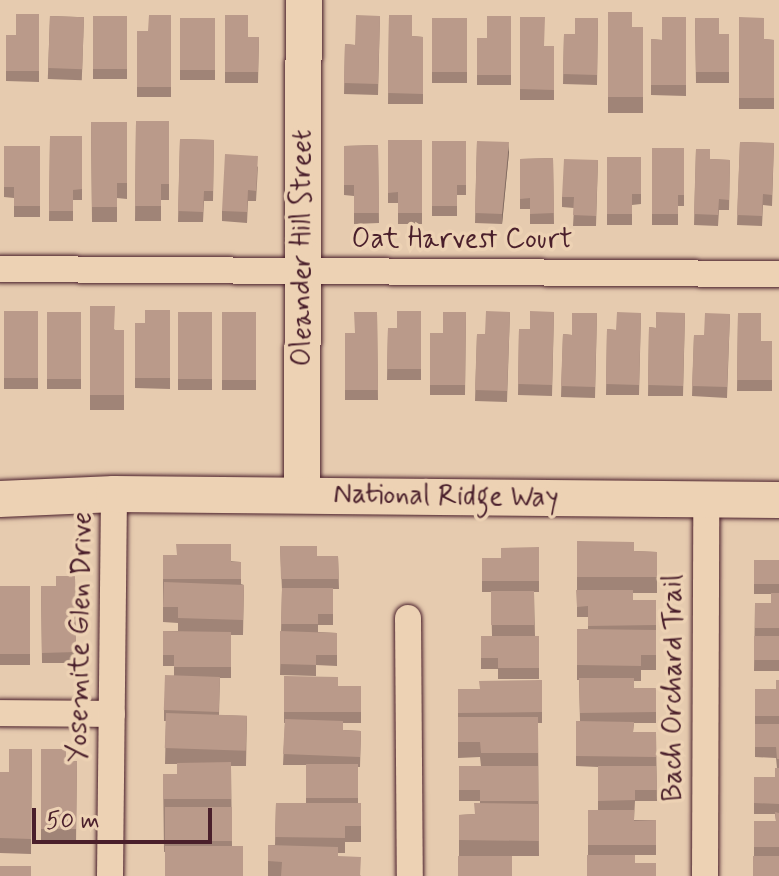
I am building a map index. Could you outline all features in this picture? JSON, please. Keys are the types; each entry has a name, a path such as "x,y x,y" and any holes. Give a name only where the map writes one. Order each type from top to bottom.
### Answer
{"street":[{"name":"Oleander Hill Street","path":"302,495 304,0"},
{"name":"Oat Harvest Court","path":"0,269 779,274"},
{"name":"National Ridge Way","path":"0,486 114,494"},
{"name":"National Ridge Way","path":"0,499 114,494 779,500"},
{"name":"Yosemite Glen Drive","path":"110,876 114,494"},
{"name":"Bach Orchard Trail","path":"705,876 706,500"},
{"path":"408,618 410,876"},
{"path":"0,713 112,714"}],"building":[{"path":"608,12 632,12 632,27 643,27 643,97 608,97"},
{"path":"16,14 39,14 39,71 6,71 6,35 16,35"},
{"path":"149,15 171,15 171,87 137,87 137,31 148,31"},
{"path":"225,15 248,15 248,37 259,37 258,72 225,72"},
{"path":"356,15 380,16 378,84 344,83 345,44 355,45"},
{"path":"389,15 412,15 412,36 423,37 423,94 388,93"},
{"path":"50,16 84,17 82,69 48,68"},
{"path":"93,16 127,16 127,69 93,69"},
{"path":"487,16 511,16 511,75 477,75 477,38 487,38"},
{"path":"520,17 545,17 544,46 554,46 554,90 520,89"},
{"path":"662,17 686,17 686,85 651,85 651,39 662,40"},
{"path":"739,17 764,18 764,39 774,40 774,98 739,98"},
{"path":"180,18 215,18 215,70 180,70"},
{"path":"432,18 467,18 467,72 432,72"},
{"path":"575,18 598,18 597,75 563,74 564,34 575,34"},
{"path":"695,18 719,18 719,34 729,34 729,72 696,72"},
{"path":"136,121 169,121 169,184 161,184 161,206 135,206"},
{"path":"91,122 127,122 127,183 117,183 117,207 92,207"},
{"path":"50,136 82,136 82,189 73,190 73,211 49,211"},
{"path":"180,139 214,140 213,191 204,191 203,212 178,211"},
{"path":"388,140 422,140 422,213 398,213 398,192 388,193"},
{"path":"432,141 466,141 466,185 457,185 457,206 432,206"},
{"path":"477,141 509,142 502,214 475,213"},
{"path":"740,142 774,143 772,195 763,194 762,216 737,215"},
{"path":"378,145 379,213 354,213 354,185 344,185 344,146"},
{"path":"4,146 40,146 40,206 14,206 14,187 4,187"},
{"path":"652,148 684,148 684,195 678,195 678,214 652,214"},
{"path":"696,149 710,149 710,159 730,160 729,200 719,199 718,215 694,214"},
{"path":"225,154 258,156 256,191 248,190 247,212 222,211"},
{"path":"607,157 641,157 641,194 632,194 632,214 607,214"},
{"path":"553,158 554,213 530,214 530,198 520,199 520,159"},
{"path":"564,159 598,160 596,216 573,215 574,197 562,197"},
{"path":"90,306 115,306 114,330 124,330 124,395 90,395"},
{"path":"145,310 170,310 170,378 135,378 135,323 145,323"},
{"path":"4,311 38,311 38,378 4,378"},
{"path":"397,311 421,311 421,369 387,369 388,328 397,328"},
{"path":"486,311 510,312 507,391 475,390 477,334 485,334"},
{"path":"530,311 554,312 552,385 518,384 519,329 530,329"},
{"path":"47,312 81,312 81,379 47,379"},
{"path":"178,312 212,312 212,379 178,379"},
{"path":"222,312 256,312 256,380 222,380"},
{"path":"354,312 377,312 378,390 345,390 345,333 355,333"},
{"path":"443,312 466,312 465,385 430,385 430,333 443,333"},
{"path":"617,312 641,313 639,385 606,384 607,329 616,330"},
{"path":"656,312 685,313 683,386 648,385 649,327 656,328"},
{"path":"572,313 597,313 595,387 561,386 563,334 572,335"},
{"path":"705,313 730,314 727,387 692,386 694,335 704,335"},
{"path":"738,313 761,313 761,341 772,341 772,380 737,380"},
{"path":"577,541 634,542 634,551 657,552 657,577 577,577"},
{"path":"176,544 231,544 231,562 241,562 241,579 163,579 163,555 177,555"},
{"path":"280,546 317,546 317,556 338,556 339,579 281,579"},
{"path":"539,547 539,581 482,581 482,558 501,558 501,548"},
{"path":"754,560 779,560 779,584 754,584"},
{"path":"56,576 75,576 76,652 42,653 41,586 56,586"},
{"path":"164,582 244,585 243,620 178,618 178,607 163,607"},
{"path":"0,586 30,586 30,654 0,654"},
{"path":"282,588 333,588 333,614 318,614 318,624 281,624"},
{"path":"576,590 633,590 633,600 656,600 656,625 588,626 588,606 577,607"},
{"path":"491,591 534,591 534,625 491,625"},
{"path":"771,593 779,593 779,628 755,628 755,603 771,603"},
{"path":"577,629 656,630 656,655 641,655 641,666 577,665"},
{"path":"163,631 231,632 231,667 174,667 174,655 163,655"},
{"path":"280,631 337,633 337,655 316,655 316,665 280,664"},
{"path":"481,636 539,636 539,668 498,668 498,658 481,658"},
{"path":"754,636 779,636 779,660 754,660"},
{"path":"165,675 220,677 219,712 164,710"},
{"path":"284,676 338,677 338,686 361,686 361,712 284,712"},
{"path":"579,678 634,678 634,688 656,688 656,712 580,713"},
{"path":"542,680 542,712 458,713 458,689 480,689 479,681"},
{"path":"776,680 779,680 779,716 755,716 755,689 776,689"},
{"path":"166,713 247,716 246,751 165,748"},
{"path":"458,717 538,717 538,753 481,753 480,742 458,742"},
{"path":"285,719 343,721 343,730 361,731 360,757 283,754"},
{"path":"576,721 634,722 633,732 656,732 656,757 576,756"},
{"path":"755,724 779,724 779,759 776,747 755,747"},
{"path":"9,749 32,749 31,839 0,838 0,772 9,772"},
{"path":"41,749 66,749 66,762 77,761 76,829 41,829"},
{"path":"231,762 231,799 163,799 163,774 177,774 177,763"},
{"path":"306,764 358,764 358,798 306,798"},
{"path":"459,766 538,766 538,801 480,801 480,790 459,790"},
{"path":"598,766 656,766 657,790 635,790 635,800 598,801"},
{"path":"775,768 779,768 779,804 754,803 754,777 775,777"},
{"path":"276,803 361,803 361,826 345,826 345,838 275,837"},
{"path":"474,803 539,804 539,841 459,840 459,815 475,814"},
{"path":"165,807 232,807 232,841 165,841"},
{"path":"588,810 634,810 634,821 656,820 656,845 588,845"},
{"path":"775,812 779,813 779,847 754,847 754,821 776,821"},
{"path":"268,845 338,847 338,856 361,857 360,876 281,876 282,862 268,861"},
{"path":"165,846 243,846 243,876 165,876"},
{"path":"587,855 635,855 635,863 656,863 656,876 587,876"},
{"path":"458,856 512,856 512,876 458,876"},
{"path":"753,856 779,856 779,876 753,876"},
{"path":"0,866 31,866 31,876 0,876"}]}
